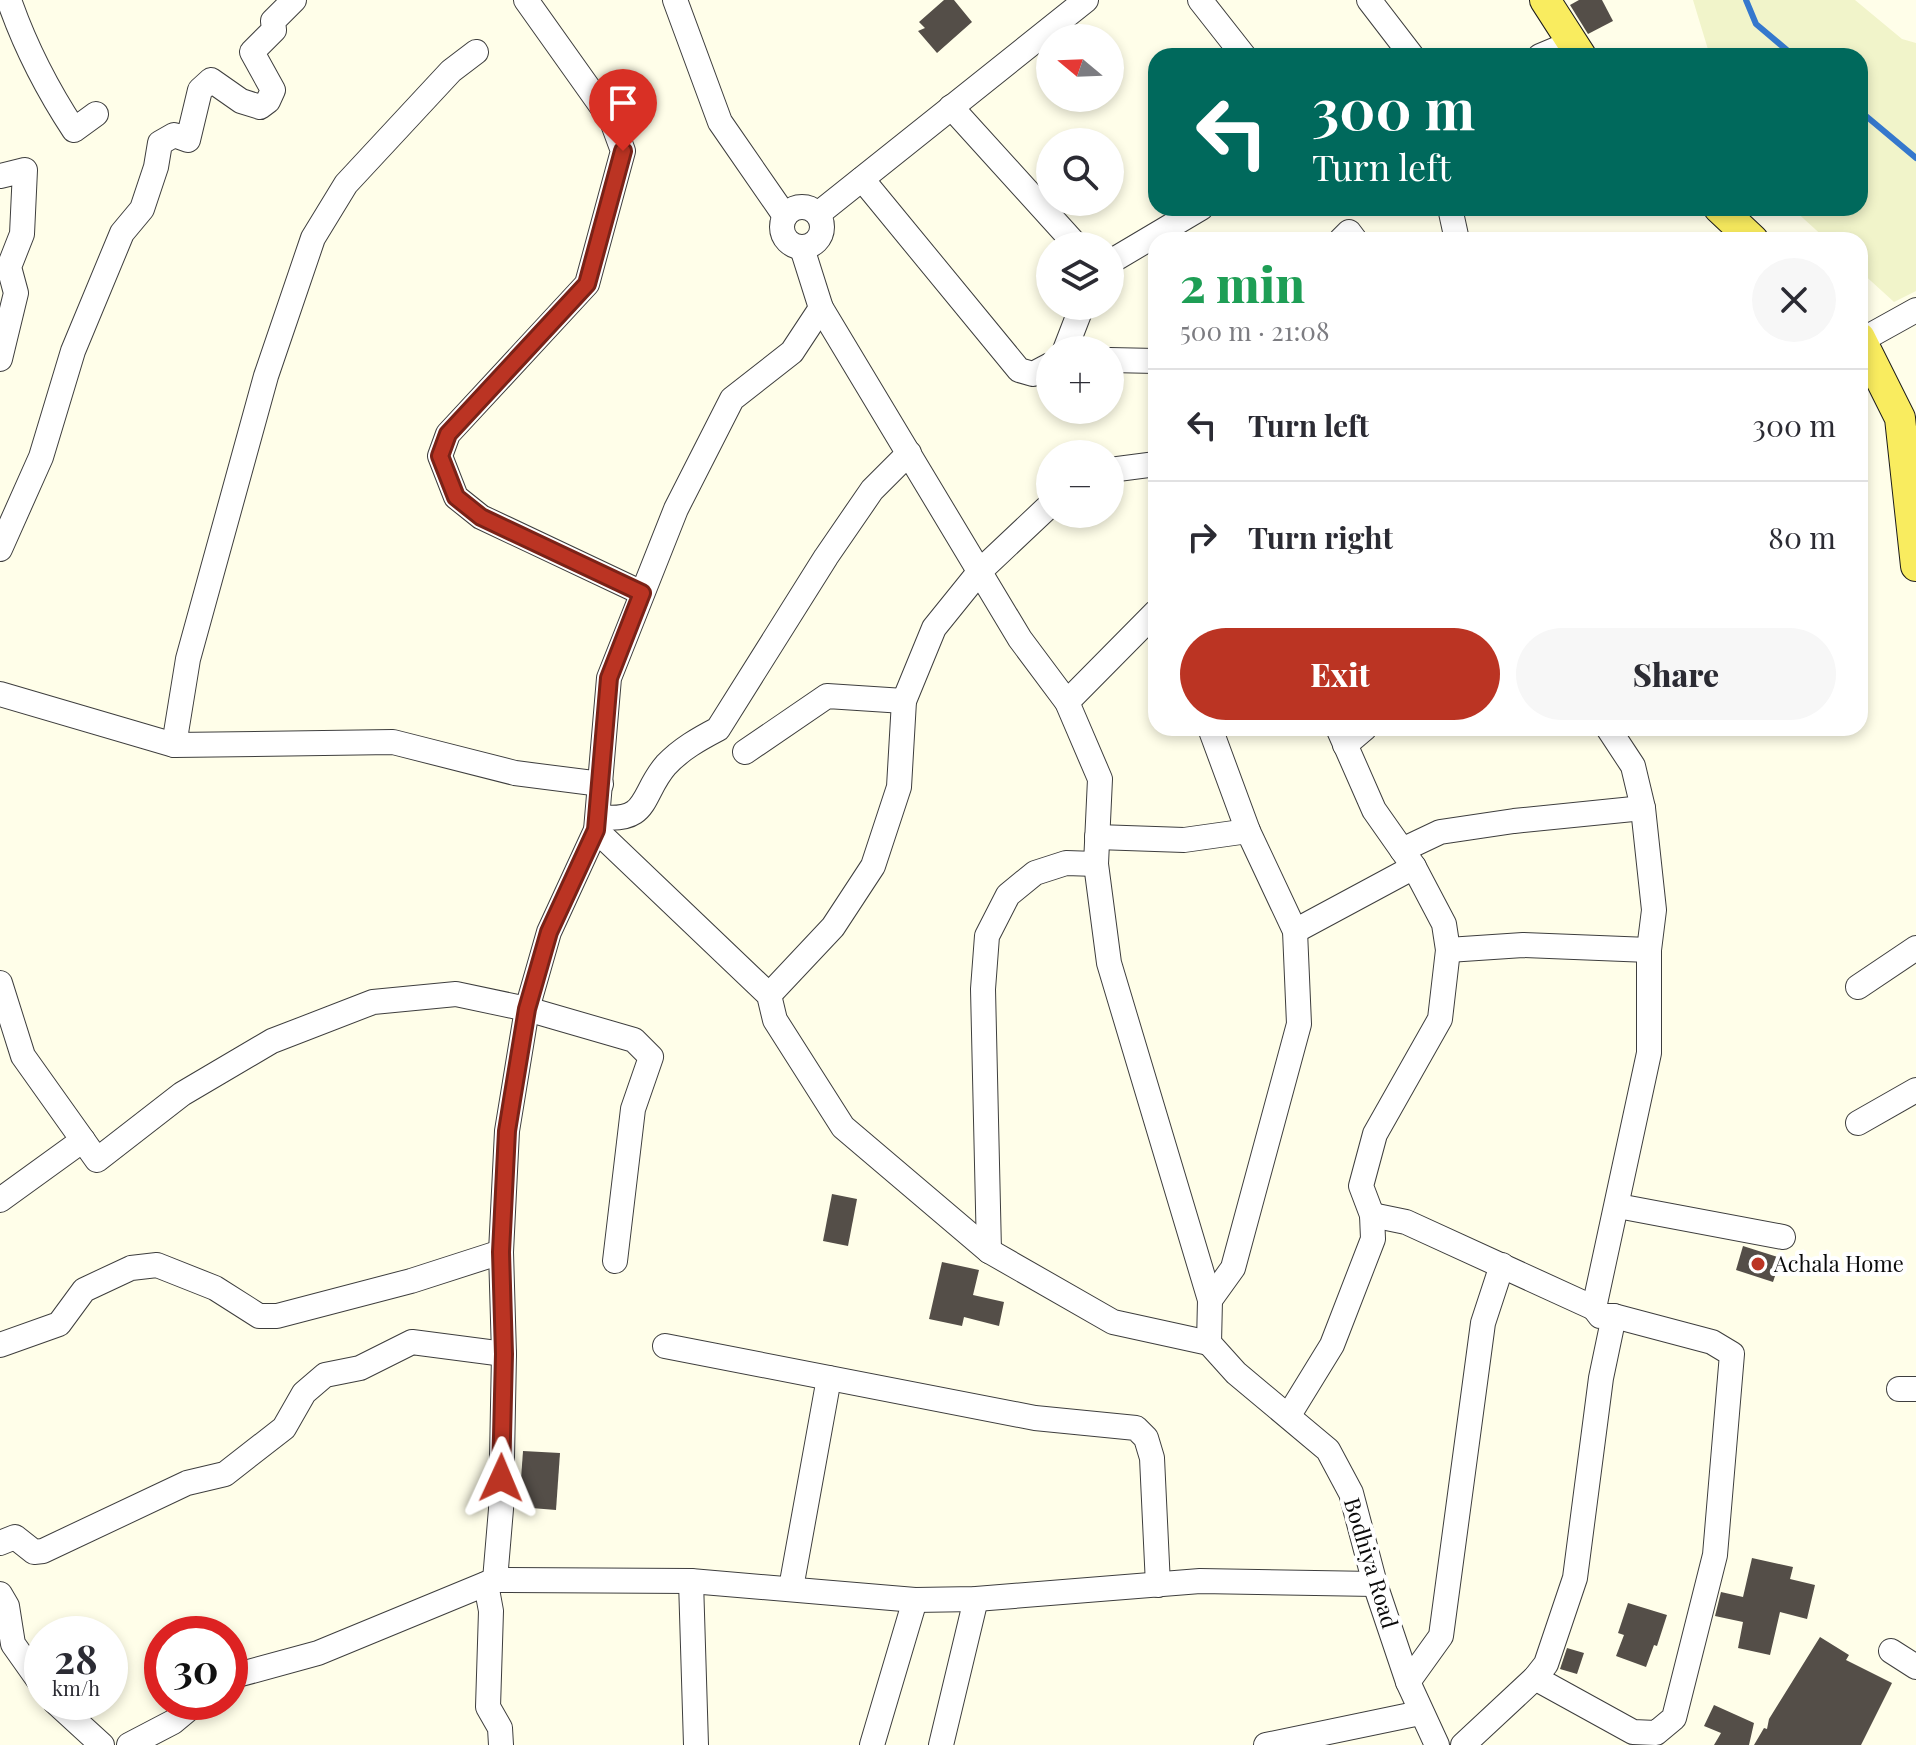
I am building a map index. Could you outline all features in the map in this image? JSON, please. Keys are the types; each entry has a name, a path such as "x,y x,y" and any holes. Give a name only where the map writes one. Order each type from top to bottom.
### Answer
{"main road":[{"path":"1545,0 1575,48"},
{"path":"1728,216 1744,232"},
{"path":"1868,353 1900,418 1916,566"}],"street":[{"path":"0,549 41,457 73,351 116,247 122,233 142,209 156,167 160,143 174,135 188,140 200,90 211,80 241,101 260,107 268,101 273,90 252,52 274,30 273,21 294,0"},
{"path":"526,0 612,121 623,151 587,284 448,434 440,456 456,497 481,517 642,593"},
{"path":"675,0 720,122 785,216 783,233 787,241 802,248 810,246 821,235 823,228 818,214 805,207 797,207 785,216"},
{"path":"818,214 1086,0"},
{"path":"1200,0 1238,48"},
{"path":"1369,0 1406,48"},
{"path":"11,6 55,101 74,130 96,114"},
{"path":"174,745 192,644 266,376 313,238 346,184 451,71 476,52"},
{"path":"951,107 1064,232"},
{"path":"0,176 25,170 22,234 9,267 16,293 0,359"},
{"path":"862,179 1019,370 1036,372"},
{"path":"1161,232 1188,216"},
{"path":"1124,254 1148,239"},
{"path":"597,824 769,995 775,1020 843,1127 989,1251 1113,1322 1209,1343 1210,1300 1109,963 1096,864 1100,779 1067,702 1020,639 821,308 802,248"},
{"path":"501,1745 500,1728 488,1707 491,1582 501,1509 504,1354 501,1252 507,1131 527,1009 549,932 597,824 609,678 676,509 732,399 792,352 821,308"},
{"path":"1868,335 1916,310"},
{"path":"1124,360 1148,361"},
{"path":"597,824 621,820 639,810 665,766 689,744 718,729 872,490 909,453"},
{"path":"1124,468 1148,465"},
{"path":"769,995 833,927 873,866 899,787 904,701 934,628 980,571 1036,518"},
{"path":"1067,702 1148,620"},
{"path":"0,694 174,745 393,742 515,773 601,784"},
{"path":"745,752 827,696 904,701"},
{"path":"1210,1300 1233,1268 1299,1024 1295,931 1248,831 1213,736"},
{"path":"1289,1415 1332,1345 1373,1239 1372,1215 1361,1186 1375,1134 1440,1019 1448,950 1444,924 1408,858 1374,810 1341,736"},
{"path":"1463,1745 1546,1664 1575,1578 1601,1378 1604,1312 1618,1206 1649,1053 1649,950 1654,910 1643,808 1633,766 1613,736"},
{"path":"1295,931 1408,858 1440,832 1643,808"},
{"path":"1097,837 1184,840 1248,831"},
{"path":"989,1251 983,989 987,936 1008,895 1035,873 1066,863 1096,864"},
{"path":"1448,950 1523,945 1649,950"},
{"path":"1858,987 1916,948"},
{"path":"0,983 23,1056"},
{"path":"0,1036 23,1056 97,1160 182,1094 272,1041 373,1002 456,994 527,1009 634,1040 651,1057 633,1109 615,1261"},
{"path":"1858,1123 1916,1090"},
{"path":"0,1200 83,1140"},
{"path":"1618,1206 1783,1237"},
{"path":"1372,1215 1406,1222 1604,1312 1712,1342 1732,1354 1715,1555 1674,1718 1656,1733 1633,1732 1535,1678"},
{"path":"0,1345 59,1324 84,1290 131,1268 157,1265 215,1288 259,1316 277,1316 411,1281 501,1252"},
{"path":"1408,1682 1441,1636 1483,1323 1502,1265"},
{"path":"0,1543 15,1537 34,1552 43,1551 187,1483 225,1474 284,1428 304,1393 325,1375 360,1368 412,1342 504,1354"},
{"name":"Bodhiya Road","path":"1209,1343 1262,1397 1289,1415 1328,1450 1351,1493 1375,1584 1408,1682 1437,1745"},
{"path":"665,1346 1035,1418 1136,1428 1146,1438 1152,1458 1158,1585"},
{"path":"791,1588 829,1378"},
{"path":"691,1581 696,1745"},
{"path":"248,1672 318,1653 491,1582 691,1581 915,1600 976,1599 1200,1581 1375,1584"},
{"path":"0,1594 7,1606 13,1644 24,1660"},
{"path":"941,1745 976,1599"},
{"path":"872,1745 915,1600"},
{"path":"1891,1651 1916,1667"},
{"path":"1266,1745 1420,1713"},
{"path":"75,1720 102,1745"},
{"path":"129,1745 175,1720"}],"green space":[{"path":"1693,0 1855,0 1902,39 1916,43 1916,291 1894,302 1868,278 1868,232 1818,232 1801,216 1868,216 1868,48 1708,48"}],"building":[{"path":"944,0 954,0 972,22 937,53 918,31 925,28 919,22"},
{"path":"1579,0 1602,0 1613,21 1588,34 1570,5"},
{"path":"832,1194 857,1199 848,1246 823,1241"},
{"name":"Achala Home","path":"1743,1246 1781,1258 1773,1282 1736,1270"},
{"path":"942,1262 979,1270 973,1295 1004,1302 999,1326 964,1317 962,1326 929,1319"},
{"path":"523,1451 560,1453 556,1510 519,1507"},
{"path":"1752,1558 1793,1567 1790,1579 1815,1585 1807,1619 1780,1612 1770,1655 1738,1648 1743,1622 1715,1616 1721,1592 1743,1597"},
{"path":"1628,1603 1667,1615 1646,1667 1616,1656 1624,1635 1618,1633"},
{"path":"1820,1637 1849,1655 1846,1660 1892,1683 1861,1745 1754,1745 1764,1728 1767,1729 1769,1719"},
{"path":"1567,1648 1584,1653 1577,1674 1560,1669"},
{"path":"1714,1705 1754,1723 1749,1745 1714,1745 1721,1733 1704,1726"}],"waterway":[{"path":"1746,0 1756,24 1784,48"},
{"path":"1868,118 1916,158"}],"place":[{"name":"Achala Home","path":"1758,1264"}],"route":[{"path":"501,1478 504,1354 501,1252 507,1131 527,1009 549,932 596,830 609,678 642,593 481,517 456,497 440,456 448,434 587,284 623,151"}]}
